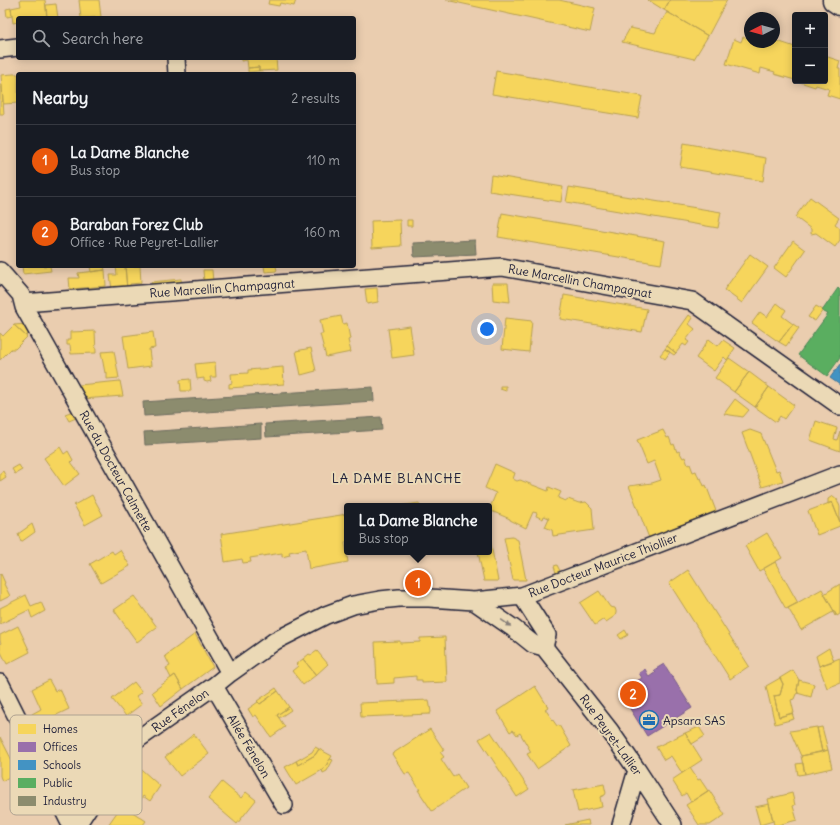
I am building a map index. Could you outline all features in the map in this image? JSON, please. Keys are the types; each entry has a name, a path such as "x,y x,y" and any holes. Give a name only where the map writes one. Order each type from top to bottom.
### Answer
{"street":[{"path":"834,0 840,4"},
{"path":"0,49 16,48"},
{"path":"176,60 177,72"},
{"name":"Rue Marcellin Champagnat","path":"23,303 502,267 692,301 840,406"},
{"name":"Rue du Docteur Calmette","path":"0,271 21,295 24,307 230,673"},
{"name":"Rue Docteur Maurice Thiollier","path":"230,673 275,641 326,615 353,606 380,600 399,598 474,601 522,596 840,474"},
{"path":"522,596 546,635 544,647"},
{"name":"Rue Peyret-Lallier","path":"474,601 533,644 544,647 610,731 673,825"},
{"name":"Rue Fénelon","path":"142,736 214,686 230,673"},
{"path":"0,683 16,715"},
{"name":"Allée Fénelon","path":"214,686 284,805"},
{"path":"621,825 636,770"},
{"path":"67,815 72,825"},
{"name":"Rue Fénelon","path":"77,825 83,815"}],"building: Homes":[{"path":"20,0 45,0 47,16 16,16 16,22 13,23 11,8 21,6"},
{"path":"79,0 99,0 101,16 81,16"},
{"path":"269,0 296,0 294,6 280,3 279,6 268,4"},
{"path":"446,0 559,0 595,8 590,32"},
{"path":"648,0 670,0 664,10"},
{"path":"670,0 727,0 708,36 664,10"},
{"path":"56,4 58,16 47,16 46,5"},
{"path":"11,8 12,16 7,17 6,9"},
{"path":"667,12 708,36 694,59 622,42 630,28 655,33"},
{"path":"744,37 744,48 780,48 780,42 792,46 792,79 774,74 775,72 761,68 760,74 726,64 734,39 741,42"},
{"path":"828,57 840,61 838,69 840,69 840,99 827,95 829,89 816,85 815,87 806,84 828,84"},
{"path":"247,60 276,60 277,70 259,71 259,67 248,68"},
{"path":"259,67 259,71 248,72 248,68"},
{"path":"496,71 642,96 638,118 492,94"},
{"path":"16,74 16,103 3,104 1,75"},
{"path":"0,85 2,85 4,114 0,114"},
{"path":"684,143 766,158 763,181 680,167"},
{"path":"491,175 563,187 561,202 489,191"},
{"path":"569,187 721,212 718,228 566,202"},
{"path":"810,197 839,218 835,224 840,228 840,240 835,247 816,233 811,234 811,229 795,217"},
{"path":"502,213 665,241 661,264 498,237"},
{"path":"400,220 401,246 372,248 371,221"},
{"path":"407,220 412,220 412,226 407,226"},
{"path":"793,241 805,250 786,277 774,268"},
{"path":"750,254 768,267 742,303 724,290"},
{"path":"22,268 50,268 51,271 23,274"},
{"path":"90,268 104,268 105,270 91,272"},
{"path":"116,268 125,268 127,289 112,290 110,275 117,275"},
{"path":"125,268 140,268 141,283 130,284 131,289 127,289"},
{"path":"264,268 276,268 277,271 265,272"},
{"path":"105,270 106,286 70,289 69,278 79,278 78,273"},
{"path":"203,270 212,270 213,282 204,283"},
{"path":"181,279 182,285 152,287 151,282"},
{"path":"492,283 508,283 510,302 493,300"},
{"path":"377,288 378,302 367,304 365,289"},
{"path":"564,295 647,309 642,332 560,319"},
{"path":"777,303 786,310 782,316 793,324 779,342 752,323 760,312 767,317"},
{"path":"816,306 823,310 815,321 808,317"},
{"path":"689,315 693,318 689,324 695,329 686,340 689,342 686,346 683,344 676,353 667,346"},
{"path":"341,316 343,324 347,323 350,339 348,340 351,352 326,357 320,334 323,334 320,320"},
{"path":"505,318 532,321 529,352 502,349"},
{"path":"26,324 30,332 26,336 14,325"},
{"path":"793,324 799,328 786,346 779,342"},
{"path":"14,325 27,337 15,349 11,349 0,360 0,333 3,336"},
{"path":"410,326 414,355 392,358 388,329"},
{"path":"95,331 96,353 71,354 70,345 67,345 67,340 70,340 70,332"},
{"path":"153,332 155,348 149,349 151,366 128,369 123,336"},
{"path":"709,339 718,346 723,340 735,348 727,360 724,357 714,371 696,358"},
{"path":"667,346 676,353 674,355 665,349"},
{"path":"311,348 316,371 301,375 296,351"},
{"path":"665,349 670,352 665,359 660,355"},
{"path":"114,351 119,378 107,379 107,372 105,373 101,352"},
{"path":"729,358 749,372 734,392 715,378"},
{"path":"215,362 216,377 210,377 211,381 207,382 204,381 204,378 197,379 195,364"},
{"path":"283,367 284,384 229,388 229,384 232,383 231,374 248,373 248,370"},
{"path":"749,372 769,387 755,407 734,392"},
{"path":"190,379 191,391 181,391 180,380"},
{"path":"120,381 123,396 82,399 79,385"},
{"path":"500,386 506,386 506,391 500,389"},
{"path":"769,387 794,405 784,419 780,416 776,422 755,407"},
{"path":"735,399 749,410 743,417 724,414"},
{"path":"73,411 76,418 69,421 65,414"},
{"path":"816,421 837,428 834,439 837,440 840,431 840,451 810,440"},
{"path":"663,430 667,438 669,437 672,445 674,444 677,452 679,451 683,458 685,457 693,472 696,471 704,486 706,485 716,511 649,538 629,486 652,483 661,480 654,461 647,464 637,440"},
{"path":"750,430 761,434 776,471 779,470 783,481 762,487 742,433"},
{"path":"60,447 64,454 68,451 73,460 71,462 80,474 64,486 44,458"},
{"path":"495,464 515,473 513,479 517,481 520,480 548,491 549,487 561,492 558,498 565,501 568,499 579,503 586,502 592,508 594,530 553,536 552,530 545,527 549,518 544,516 543,519 536,516 537,513 533,512 526,528 492,511 492,503 496,493 485,488"},
{"path":"19,465 22,470 15,474 12,469"},
{"path":"3,471 6,477 0,481 0,473"},
{"path":"92,495 103,515 85,525 74,505"},
{"path":"833,496 837,499 840,507 840,522 832,502 828,504 828,499"},
{"path":"832,502 840,522 840,526 817,535 808,511"},
{"path":"344,514 344,555 347,555 348,562 309,569 306,549 289,552 290,555 282,557 282,553 250,558 251,562 243,563 242,559 225,562 221,534"},
{"path":"32,524 35,532 21,542 18,534"},
{"path":"767,533 782,558 759,571 745,546"},
{"path":"512,537 518,540 526,580 513,580 504,538"},
{"path":"120,550 130,566 101,583 90,564 112,551 114,554"},
{"path":"492,550 498,581 484,581 479,555 492,555"},
{"path":"775,562 798,603 786,609 763,569"},
{"path":"557,565 560,571 556,573 554,566"},
{"path":"688,570 749,666 730,679 669,583"},
{"path":"1,574 10,596 0,601 0,575"},
{"path":"840,584 840,614 837,616 824,594"},
{"path":"822,589 836,615 835,616 833,612 801,630 788,608"},
{"path":"599,591 610,607 615,608 616,613 615,616 606,622 604,619 595,625 580,603"},
{"path":"26,595 31,606 41,602 45,611 32,618 29,610 0,624 0,608"},
{"path":"134,596 157,627 137,642 114,610"},
{"path":"18,626 30,652 7,664 0,650 0,635"},
{"path":"625,630 628,635 621,639 618,635"},
{"path":"195,634 213,667 183,689 175,675 171,678 166,668 170,666 165,656"},
{"path":"445,637 447,682 422,683 422,680 416,680 416,676 394,678 394,683 377,684 375,642 420,642 420,638"},
{"path":"829,648 834,661 819,666 816,656"},
{"path":"317,651 328,664 316,675 303,659 309,654 311,655"},
{"path":"840,658 840,683 827,688 819,666"},
{"path":"303,659 316,675 303,685 292,671 298,666 296,664"},
{"path":"793,670 799,680 797,690 798,693 794,699 791,700 794,713 779,717 774,696 780,695 783,684 780,678"},
{"path":"175,675 183,689 161,706 152,692"},
{"path":"780,678 783,684 780,695 774,696 779,717 792,713 794,719 775,724 766,686"},
{"path":"49,680 55,691 60,689 69,709 57,715 33,715 41,709 32,689"},
{"path":"799,680 814,684 811,697 797,693"},
{"path":"134,682 142,692 136,696 142,704 127,715 125,715 112,699"},
{"path":"535,686 548,707 545,709 557,726 559,725 571,746 537,769 527,754 531,752 520,733 517,735 513,730 510,732 497,711"},
{"path":"276,688 278,691 260,704 257,701"},
{"path":"278,691 289,707 277,715 285,727 271,737 256,715 253,717 248,709 258,702 260,704"},
{"path":"429,700 430,714 361,717 360,703"},
{"path":"289,707 291,710 279,718 277,715"},
{"path":"699,727 705,736 692,744 685,733"},
{"path":"817,727 822,752 801,756 790,731"},
{"path":"822,727 828,750 822,752 817,728"},
{"path":"430,729 444,750 440,752 444,757 441,759 453,777 457,774 466,788 432,811 409,773 405,774 392,754"},
{"path":"491,732 529,789 517,797 479,739"},
{"path":"685,733 702,760 682,773 671,756 664,760 656,747"},
{"path":"194,734 209,754 180,776 165,757"},
{"path":"0,737 10,756 10,776 2,781 0,776"},
{"path":"315,747 319,749 315,755 298,765 296,761 312,752"},
{"path":"319,749 332,756 324,769 296,785 285,767 296,761 298,765 315,755"},
{"path":"828,750 832,768 805,774 801,756"},
{"path":"330,759 333,760 327,771 323,773 322,770"},
{"path":"803,763 805,774 798,775 796,764"},
{"path":"690,768 708,791 691,802 686,793 682,796 672,780"},
{"path":"142,770 160,786 150,801 143,796 142,798"},
{"path":"222,782 241,798 246,792 256,800 237,824 208,799"},
{"path":"604,784 606,793 600,797 602,807 578,812 573,790"},
{"path":"709,790 725,815 710,825 699,825 686,805"},
{"path":"792,793 795,805 793,806 797,820 774,825 768,799"},
{"path":"769,804 773,821 760,825 755,807"},
{"path":"115,815 137,815 146,821 143,825 108,825"},
{"path":"588,820 589,825 565,825"}],"building: Offices":[{"path":"664,664 692,708 647,736 619,691 642,678 639,673 645,669 649,677 656,672 654,670"}],"building: Schools":[{"path":"840,364 840,385 830,378"}],"building: Public":[{"path":"838,288 840,290 840,358 827,376 798,355 828,314 822,311"}],"building: Industry":[{"path":"475,240 476,254 414,257 413,243"},
{"path":"373,387 374,401 144,416 143,402"},
{"path":"381,417 382,430 266,437 265,424"},
{"path":"261,424 261,438 145,445 144,432"}],"place":[{"name":"La Dame Blanche","path":"418,583"},
{"name":"Baraban Forez Club","path":"633,694"},
{"name":"Apsara SAS","path":"649,720"}],"district":[{"name":"LA DAME BLANCHE","path":"397,478"}]}
